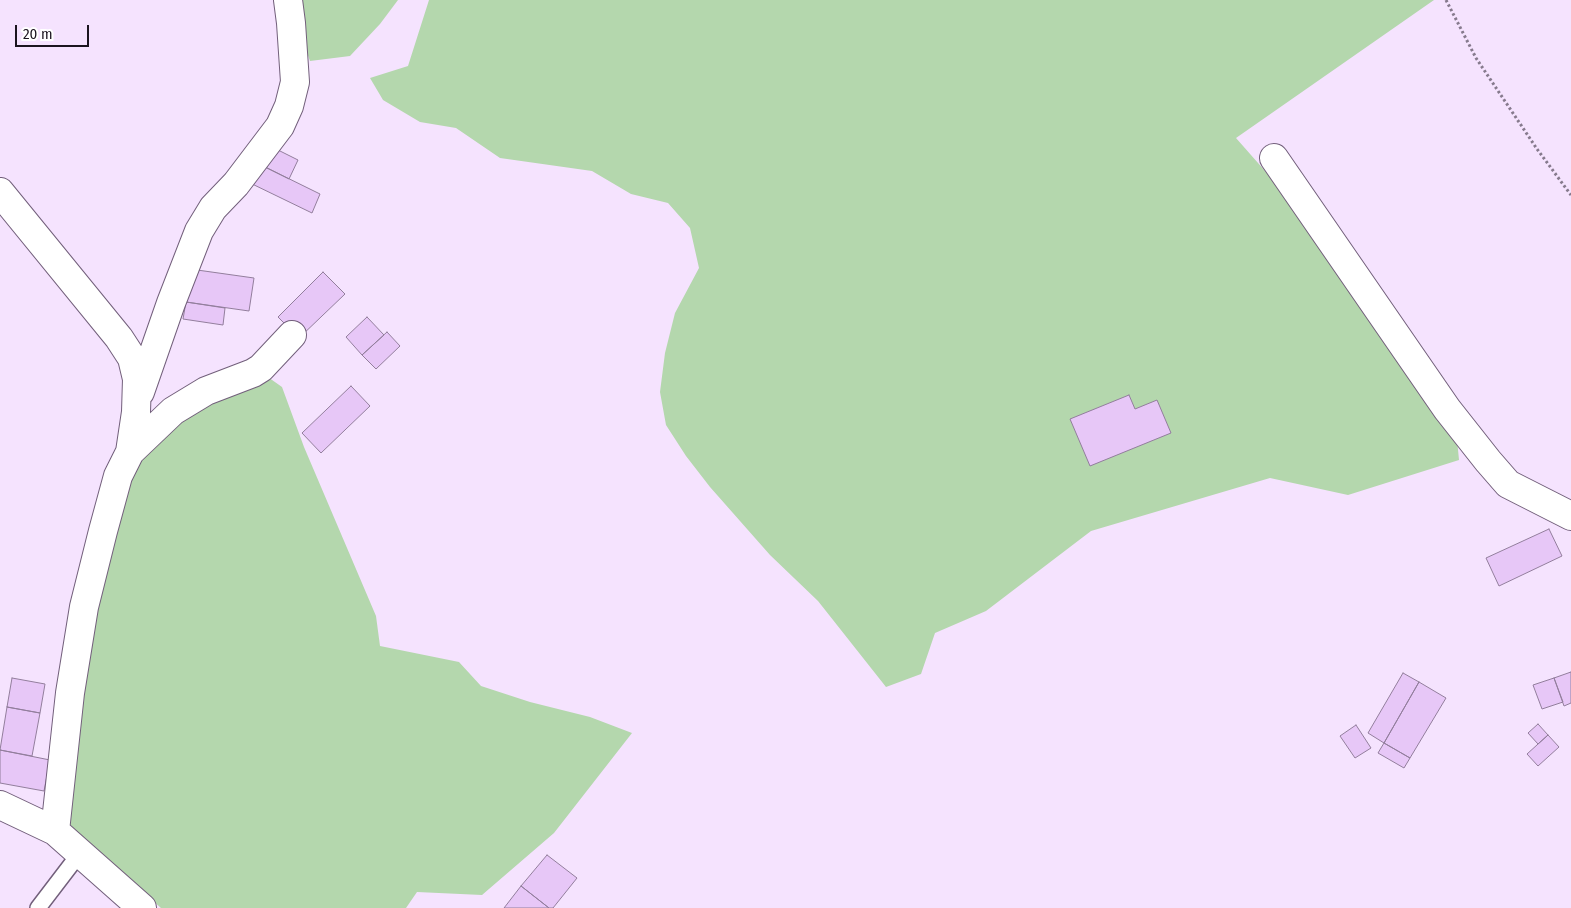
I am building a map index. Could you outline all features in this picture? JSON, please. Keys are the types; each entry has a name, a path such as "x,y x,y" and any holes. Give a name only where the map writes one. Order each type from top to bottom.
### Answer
{"street":[{"path":"137,400 199,231 213,208 236,184 280,126 289,106 295,82 288,0"},
{"path":"1274,158 1447,409 1498,473 1508,484 1571,516"},
{"path":"0,192 119,338 132,358 137,379 137,400 130,452 118,476 102,531 84,607 70,693 55,831"},
{"path":"130,452 173,411 206,391 253,373 261,368 292,335"},
{"path":"0,805 55,831 142,908"}],"lane":[{"path":"38,908 80,853"}],"path":[{"path":"1446,0 1476,58 1537,149 1571,194"}],"green space":[{"path":"293,0 398,0 380,24 350,56 310,61 302,39"},
{"path":"429,0 1434,0 1236,138 1310,222 1456,429 1459,460 1348,495 1270,478 1091,531 986,611 935,633 921,674 886,687 818,601 770,555 710,487 686,456 666,425 660,392 665,353 675,313 699,268 690,228 668,203 631,194 592,171 500,158 456,128 420,122 383,100 370,78 408,66"},
{"path":"265,375 282,387 304,447 376,616 380,646 459,662 481,686 530,702 590,717 632,733 554,833 482,895 417,892 406,908 161,908 68,825 75,682 121,482 174,415"}],"building":[{"path":"270,146 298,160 289,179 261,165"},
{"path":"255,162 320,194 312,213 246,181"},
{"path":"190,269 254,278 249,311 186,302"},
{"path":"323,272 345,294 299,338 278,317"},
{"path":"186,302 225,308 223,325 183,319"},
{"path":"367,317 384,335 362,355 346,337"},
{"path":"387,332 400,346 376,369 362,355"},
{"path":"351,386 370,406 321,453 302,433"},
{"path":"1129,395 1135,409 1157,400 1171,433 1090,466 1070,419"},
{"path":"1549,529 1562,556 1499,586 1486,558"},
{"path":"1571,672 1571,703 1564,706 1554,678"},
{"path":"1403,673 1419,682 1384,743 1368,733"},
{"path":"12,678 45,684 40,713 7,707"},
{"path":"1554,678 1563,702 1542,709 1533,685"},
{"path":"1419,682 1446,698 1410,758 1384,743"},
{"path":"7,707 40,713 32,756 0,750"},
{"path":"1538,724 1548,735 1538,744 1528,733"},
{"path":"1356,725 1371,748 1355,758 1340,736"},
{"path":"1548,735 1559,747 1538,766 1527,754"},
{"path":"1384,743 1410,758 1404,768 1378,753"},
{"path":"0,750 50,760 44,791 0,783"},
{"path":"547,855 577,878 553,908 549,908 521,886"},
{"path":"521,886 549,908 504,908"}]}
